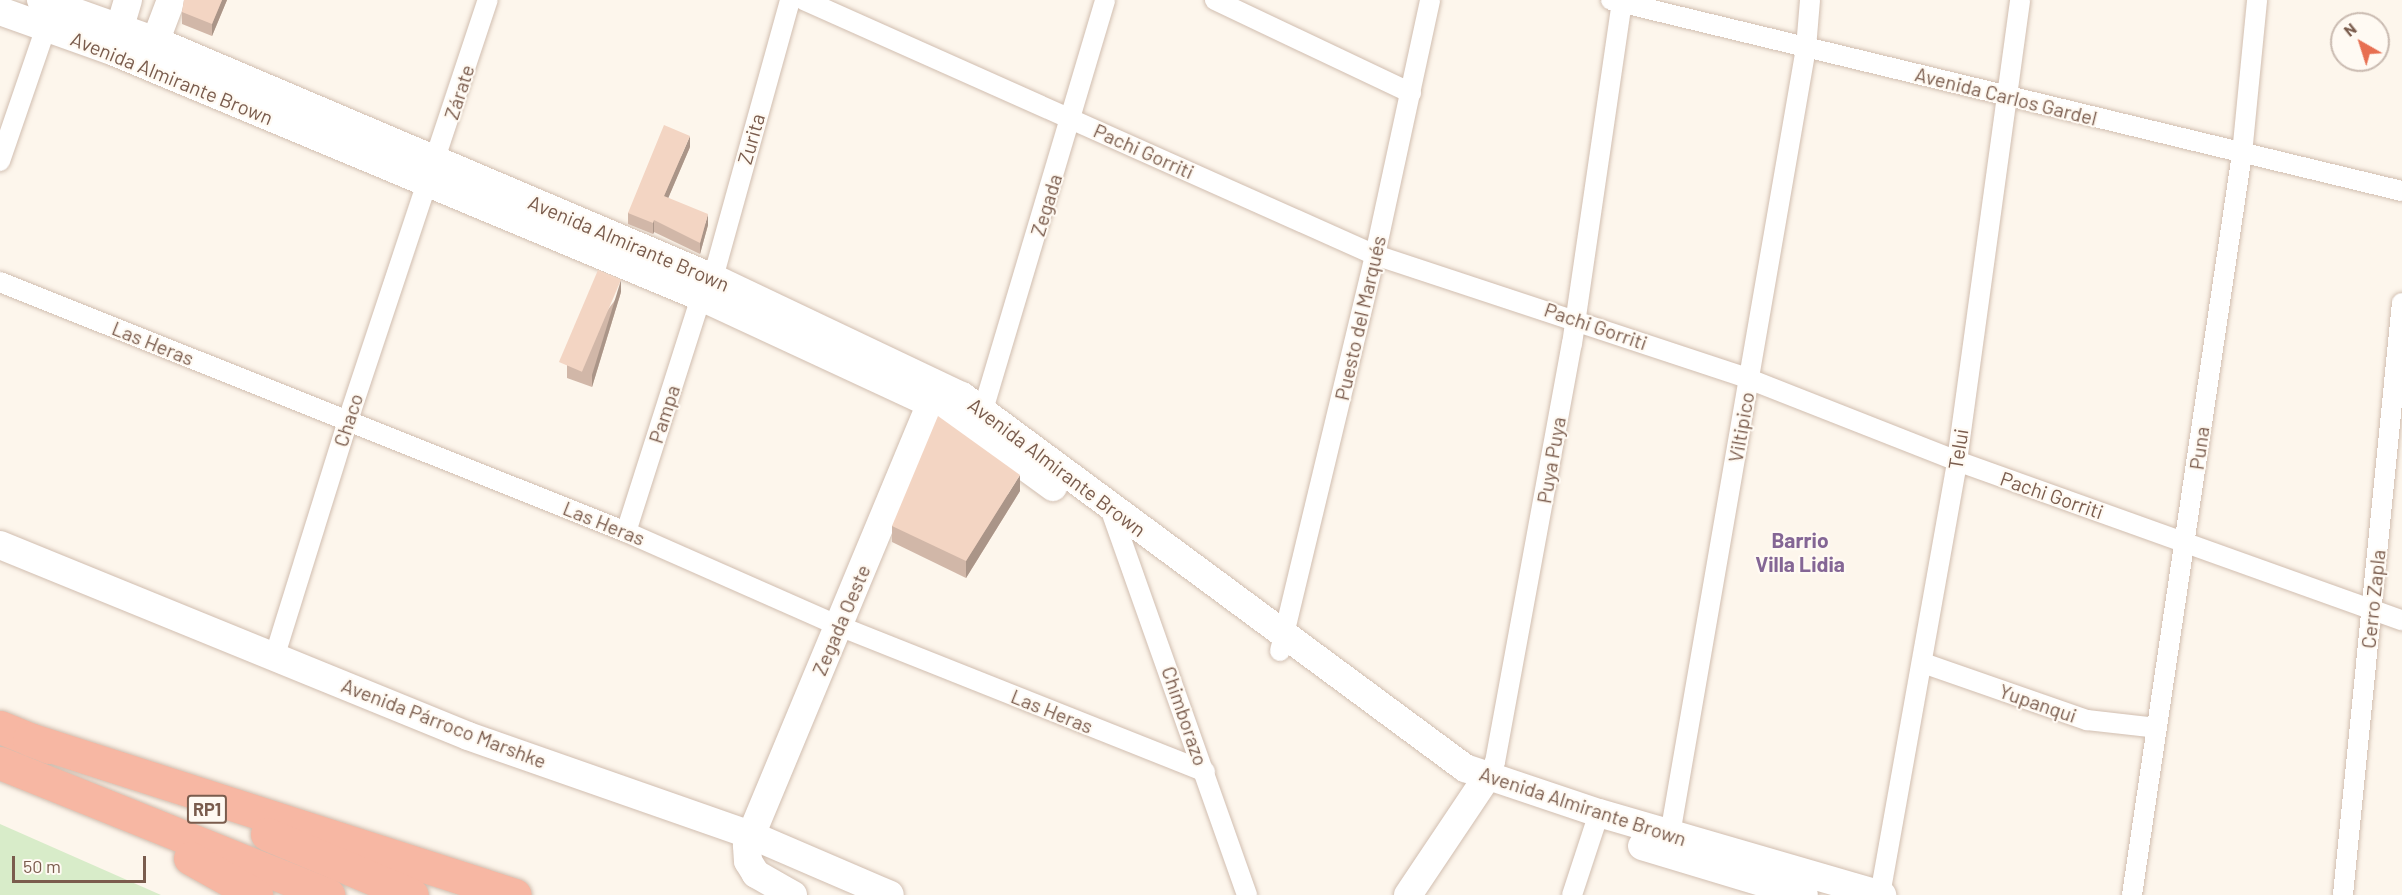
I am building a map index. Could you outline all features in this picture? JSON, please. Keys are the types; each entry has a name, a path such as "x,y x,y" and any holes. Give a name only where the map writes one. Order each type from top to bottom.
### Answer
{"highway":[{"name":"RP1","path":"14,733 412,895"},
{"path":"14,733 515,895"},
{"name":"RP1","path":"0,763 329,895"},
{"path":"73,792 256,895"}],"main road":[{"path":"116,40 128,0"},
{"path":"151,53 171,0"},
{"name":"Avenida Almirante Brown","path":"0,11 47,11 151,53 707,287 935,394 980,420 1110,508 1281,642 1456,784 1482,785 1668,844 1841,889 1881,895"},
{"name":"Zegada Oeste","path":"793,895 764,881 750,867 746,849 935,394"},
{"name":"Avenida Almirante Brown","path":"980,420 1123,538 1281,642"},
{"name":"Avenida Párroco Marshke","path":"0,545 468,736 751,835 890,895"},
{"name":"Puya Puya","path":"1408,895 1482,785"},
{"name":"Avenida Almirante Brown","path":"1668,844 1804,895"}],"street":[{"name":"Zárate","path":"432,172 488,0"},
{"name":"Zurita","path":"707,287 790,0"},
{"name":"Pachi Gorriti","path":"804,0 1375,255 1575,318 1749,379 1957,461 2402,620"},
{"name":"Zegada","path":"980,420 1072,118 1105,0"},
{"path":"1215,0 1410,93"},
{"name":"Puesto del Marqués","path":"1281,642 1375,255 1430,0"},
{"name":"Viltipico","path":"1668,844 1806,48 1810,0"},
{"name":"Telui","path":"1881,895 1957,461 2010,96 2020,0"},
{"name":"Puna","path":"2132,895 2242,154 2257,0"},
{"name":"Avenida Carlos Gardel","path":"1618,1 2402,191"},
{"name":"Puya Puya","path":"1482,785 1497,750 1575,318 1618,1"},
{"path":"0,161 47,11"},
{"name":"Chaco","path":"274,658 348,420 432,172"},
{"name":"Las Heras","path":"0,282 626,532 839,626 1205,772"},
{"name":"Pampa","path":"626,532 707,287"},
{"name":"Cerro Zapla","path":"2343,895 2402,303"},
{"name":"Chimborazo","path":"1110,508 1123,538 1248,895"},
{"name":"Yupanqui","path":"1923,663 2087,720 2157,728"},
{"path":"1572,895 1596,822"}],"green space":[{"path":"0,824 161,895 0,895"}],"building":[{"path":"184,0 222,0 212,24 182,12"},
{"path":"664,125 690,136 664,196 708,214 700,243 654,220 653,223 628,213"},
{"path":"598,270 621,280 582,372 559,362"},
{"path":"938,416 1020,475 966,561 892,526"}],"district":[{"name":"Barrio Villa Lidia","path":"1800,552"}]}
